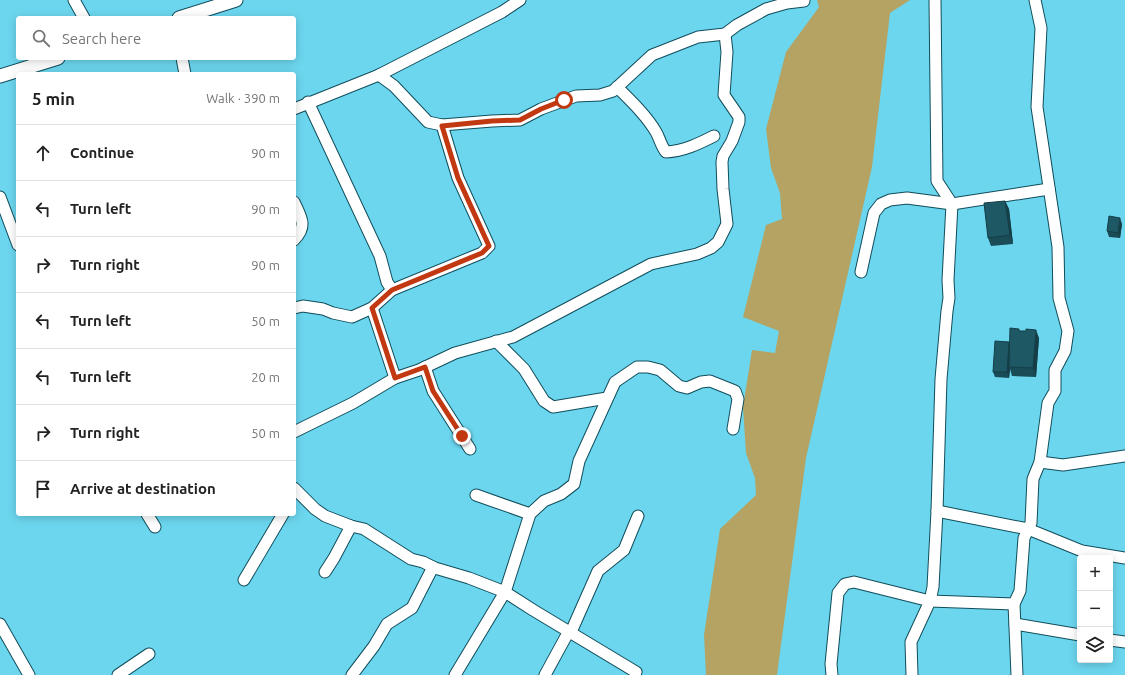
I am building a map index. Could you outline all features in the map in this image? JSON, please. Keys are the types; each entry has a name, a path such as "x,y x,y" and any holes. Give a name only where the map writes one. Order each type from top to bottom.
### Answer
{"street":[{"path":"74,0 83,16"},
{"path":"185,16 236,0"},
{"path":"296,107 379,75 502,12 520,0"},
{"path":"912,675 911,642 930,601 933,588 941,379 949,298 948,280 952,204 937,181 936,0"},
{"path":"1017,675 1014,604 1020,591 1024,538 1031,523 1033,479 1040,462 1048,404 1055,391 1056,370 1065,351 1068,331 1059,298 1058,247 1037,107 1041,28 1035,0"},
{"path":"379,75 394,86 428,122 442,126 520,120 541,109 576,96 600,95 613,91 652,55 698,37 725,34 737,25 766,9 787,3 804,1"},
{"path":"296,431 353,404 395,378 425,367 455,353 514,337 651,264 697,254 711,248 718,242 727,224 723,189 723,156 732,140 739,122 739,117 724,95 727,52 725,34"},
{"path":"0,76 52,60"},
{"path":"182,60 186,72"},
{"path":"617,87 639,110 656,132 662,147 666,152 678,151 692,147 714,136"},
{"path":"308,102 380,256 387,282 392,290"},
{"path":"296,308 303,306 323,309 352,317 372,308 392,290 482,253 489,246 458,178 442,126"},
{"path":"861,272 874,213 881,204 890,200 907,198 952,204 1049,189"},
{"path":"0,197 16,239"},
{"path":"296,207 302,221 302,229 296,238"},
{"path":"372,308 395,378"},
{"path":"496,341 524,370 544,401 553,407 607,398"},
{"path":"425,367 433,391 470,449"},
{"path":"455,675 506,592 530,514 544,501 561,494 574,484 579,461 615,382 637,367 648,367 660,370 679,386 687,388 701,382 710,381 735,391 738,399 733,429"},
{"path":"1040,462 1063,466 1125,456"},
{"path":"296,492 325,516 351,526 364,529 404,556 506,592 638,674"},
{"path":"476,495 530,514"},
{"path":"937,511 1028,529 1082,551 1125,558"},
{"path":"148,516 155,527"},
{"path":"244,580 282,516"},
{"path":"545,675 570,632 598,571 624,550 638,516"},
{"path":"325,572 351,526"},
{"path":"352,675 374,646 387,624 412,608 433,567"},
{"path":"832,675 831,664 838,593 845,584 854,582 930,601 1014,604"},
{"path":"0,624 29,675"},
{"path":"1015,624 1077,634"},
{"path":"1113,640 1125,642"},
{"path":"118,675 149,654"}],"shaded area":[{"path":"817,0 910,0 890,13 872,167 806,458 777,675 706,675 704,635 720,529 756,495 755,478 746,453 743,407 752,350 775,353 779,331 743,317 766,225 782,219 780,193 771,168 766,129 786,52 819,7"}],"building":[{"path":"1005,201 1010,235 988,238 984,203"},
{"path":"1109,216 1120,218 1118,233 1107,231"},
{"path":"1010,328 1019,329 1019,331 1026,331 1026,329 1036,330 1033,368 1009,367"},
{"path":"995,341 1009,342 1007,372 993,372"}],"route":[{"path":"462,436 433,391 425,367 395,378 372,308 392,290 482,253 489,246 458,178 442,126 520,120 541,109 564,100"}]}
